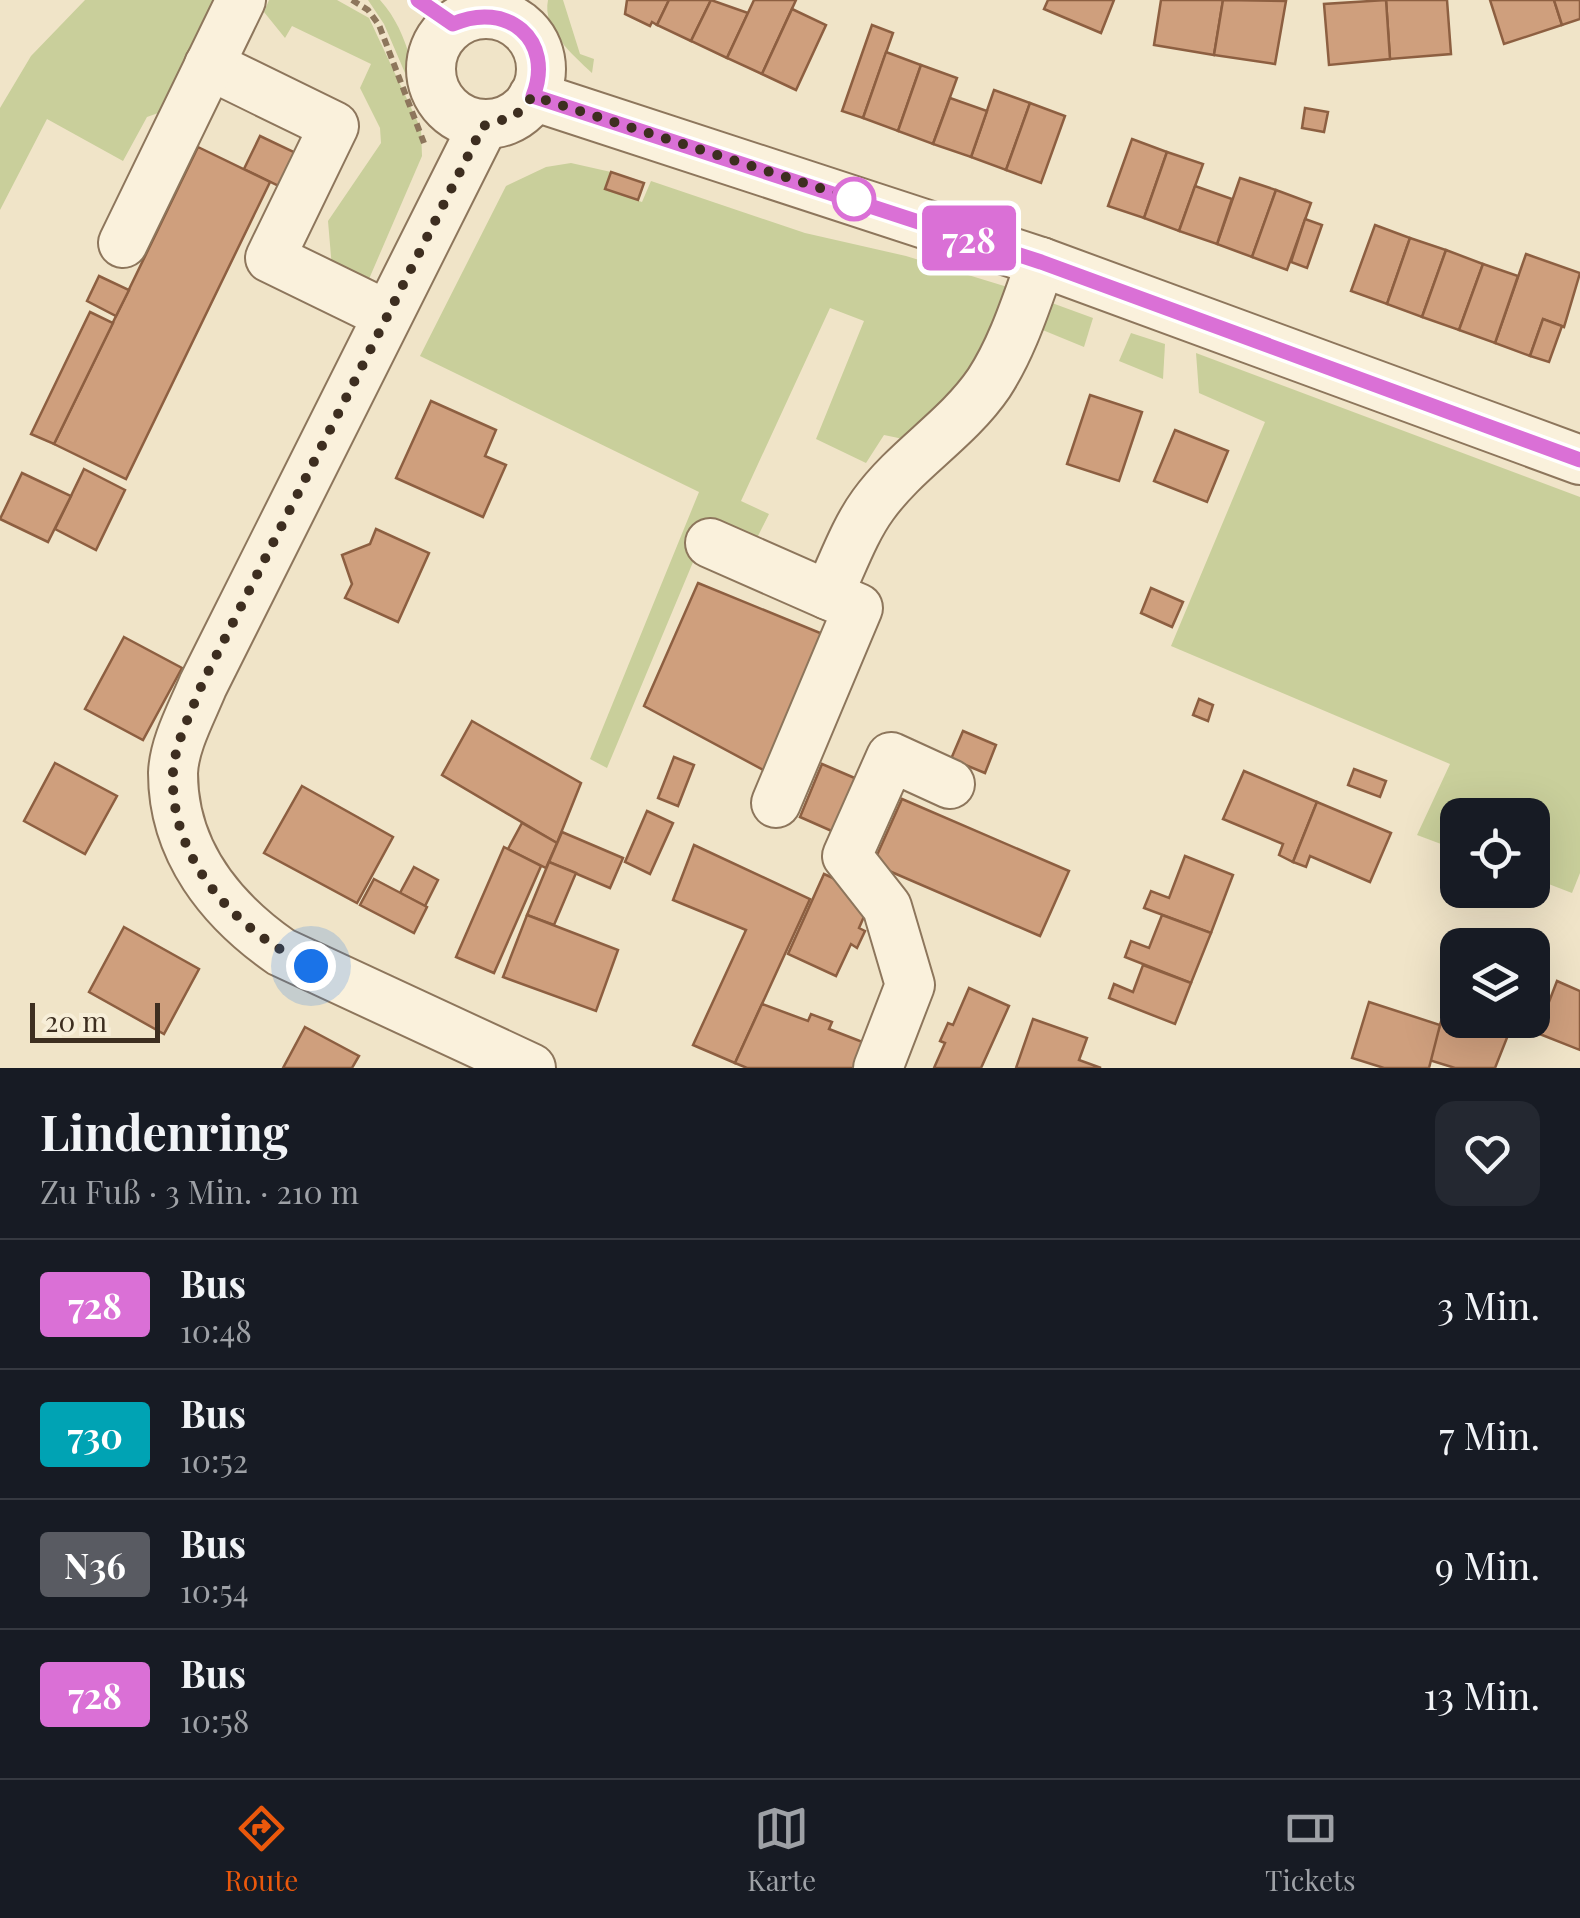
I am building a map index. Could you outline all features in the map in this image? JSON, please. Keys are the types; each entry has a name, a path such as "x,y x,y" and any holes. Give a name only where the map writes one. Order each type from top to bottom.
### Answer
{"street":[{"path":"124,243 241,0"},
{"path":"519,11 540,60 533,96 515,116 483,126 452,112 433,88 430,65 438,42 435,12 519,11"},
{"path":"209,65 334,126 270,258 387,315"},
{"path":"533,96 1041,262 1580,460"},
{"path":"483,126 202,684 173,772 181,835 218,898 248,929 282,952 531,1068"},
{"path":"828,595 872,506 911,463 959,422 989,382 1013,340 1041,262"},
{"path":"710,543 858,608 776,802"},
{"path":"878,1068 910,984 887,908 848,856 892,757 950,784"}],"path":[{"path":"352,0 368,10 379,25 426,149"}],"green space":[{"path":"85,0 222,0 175,107 147,117 123,161 47,119 0,210 0,108 31,56"},
{"path":"269,0 337,0 369,18 421,129 422,156 369,279 354,281 332,268 328,221 381,143 380,128 360,88 371,64 292,26 285,38 264,12"},
{"path":"368,0 380,0 399,28 434,118 426,122 384,24"},
{"path":"548,0 563,0 580,54 594,59 592,73 554,31 547,11"},
{"path":"571,163 611,172 605,189 642,202 651,181 805,233 906,256 1014,289 978,377 908,440 884,435 866,463 816,439 864,321 830,308 741,501 769,514 754,544 706,531 607,768 590,759 699,492 420,356 506,186 546,167"},
{"path":"1041,299 1093,318 1084,347 1028,324"},
{"path":"1131,333 1165,344 1163,379 1119,361"},
{"path":"1196,353 1580,497 1580,873 1572,893 1550,885 1550,798 1440,798 1440,844 1417,835 1450,764 1171,646 1265,422 1199,393"}],"building":[{"path":"627,0 669,0 657,25 652,22 650,26 625,14"},
{"path":"669,0 711,0 691,41 657,25"},
{"path":"711,0 748,13 727,58 691,41"},
{"path":"754,0 796,0 762,74 727,58"},
{"path":"1048,0 1114,0 1101,33 1044,9"},
{"path":"1161,0 1223,0 1214,55 1154,45"},
{"path":"1223,0 1286,1 1275,64 1214,55"},
{"path":"1386,0 1447,0 1451,54 1390,59"},
{"path":"1386,0 1390,59 1329,65 1324,4"},
{"path":"1490,0 1554,0 1562,25 1504,44"},
{"path":"1554,0 1580,0 1580,19 1562,25"},
{"path":"792,9 826,25 796,90 762,74"},
{"path":"872,25 893,33 863,118 842,111"},
{"path":"886,52 921,65 898,131 863,118"},
{"path":"921,65 957,78 933,144 898,131"},
{"path":"994,90 1030,103 1006,170 971,157"},
{"path":"950,98 987,111 971,157 933,144"},
{"path":"1030,103 1065,116 1041,183 1006,170"},
{"path":"1305,108 1328,112 1324,132 1302,128"},
{"path":"260,136 296,153 281,187 244,169"},
{"path":"1132,139 1167,152 1144,218 1108,206"},
{"path":"198,147 270,182 126,479 54,444"},
{"path":"1167,152 1203,164 1179,231 1144,218"},
{"path":"611,172 644,183 638,200 605,189"},
{"path":"1240,178 1276,190 1252,257 1217,244"},
{"path":"1195,186 1232,199 1217,244 1179,231"},
{"path":"1276,190 1311,203 1287,270 1252,257"},
{"path":"1305,219 1322,225 1307,268 1291,262"},
{"path":"1375,225 1410,238 1387,304 1351,291"},
{"path":"1410,238 1446,250 1422,317 1387,304"},
{"path":"1446,250 1483,264 1459,330 1422,317"},
{"path":"1526,254 1580,273 1564,327 1543,319 1530,356 1495,343"},
{"path":"1483,264 1518,276 1495,343 1459,330"},
{"path":"99,276 129,290 116,316 87,301"},
{"path":"90,312 113,323 54,444 31,434"},
{"path":"1543,319 1562,326 1549,362 1530,356"},
{"path":"1090,395 1142,412 1119,481 1067,464"},
{"path":"431,401 496,430 485,456 506,465 483,517 396,478"},
{"path":"1175,430 1228,451 1207,502 1154,481"},
{"path":"84,469 125,490 96,550 55,529"},
{"path":"22,473 71,496 48,542 0,519"},
{"path":"376,529 429,553 398,622 345,598 352,584 342,555 370,544"},
{"path":"698,583 825,635 769,773 644,706"},
{"path":"1151,588 1183,602 1172,627 1141,613"},
{"path":"124,637 182,668 143,740 85,709"},
{"path":"1199,699 1213,705 1208,721 1193,715"},
{"path":"472,721 581,783 557,843 442,775"},
{"path":"963,731 996,745 985,773 951,759"},
{"path":"674,757 694,765 678,806 658,798"},
{"path":"55,763 117,796 85,854 24,821"},
{"path":"822,764 857,779 834,832 800,817"},
{"path":"1354,769 1386,781 1380,797 1348,785"},
{"path":"1244,771 1317,802 1293,862 1279,855 1283,844 1223,819"},
{"path":"302,786 393,837 357,903 264,853"},
{"path":"902,799 1069,871 1040,936 873,864"},
{"path":"1317,802 1391,833 1370,882 1310,856 1306,867 1293,862"},
{"path":"647,811 673,823 650,874 625,862"},
{"path":"522,823 557,843 546,868 508,849"},
{"path":"562,832 623,858 610,888 549,862"},
{"path":"694,845 810,899 735,1063 693,1045 746,930 673,900"},
{"path":"504,847 541,866 494,973 456,957"},
{"path":"1185,856 1233,875 1211,933 1144,908 1151,891 1169,898"},
{"path":"549,862 576,873 554,925 527,915"},
{"path":"414,867 438,880 425,906 400,893"},
{"path":"824,874 873,896 859,928 865,931 857,948 851,944 836,976 788,954"},
{"path":"374,879 427,907 414,933 360,905"},
{"path":"527,915 618,950 596,1011 503,977"},
{"path":"1162,915 1211,933 1191,983 1125,957 1131,941 1149,948"},
{"path":"124,927 199,969 164,1034 89,992"},
{"path":"1143,965 1191,983 1175,1024 1109,998 1114,984 1133,992"},
{"path":"1557,981 1580,991 1580,1050 1550,1038 1550,999"},
{"path":"969,988 1009,1006 981,1068 934,1068 945,1043 940,1041 948,1023 953,1025"},
{"path":"1369,1002 1440,1025 1429,1068 1384,1068 1352,1058"},
{"path":"762,1004 808,1021 811,1014 832,1022 829,1029 878,1048 870,1068 747,1068 735,1063"},
{"path":"1033,1019 1087,1038 1079,1060 1101,1068 1016,1068"},
{"path":"1440,1025 1440,1038 1507,1038 1495,1068 1455,1068 1429,1060"},
{"path":"305,1027 359,1056 352,1068 283,1068"}],"bus line":[{"name":"728","path":"418,0 453,24 476,14 514,21 531,38 540,60 540,79 533,96 1041,262 1580,460"}],"route":[{"path":"311,966 248,929 218,898 181,835 173,772 202,684 483,126 515,116 533,96 854,199"}]}
